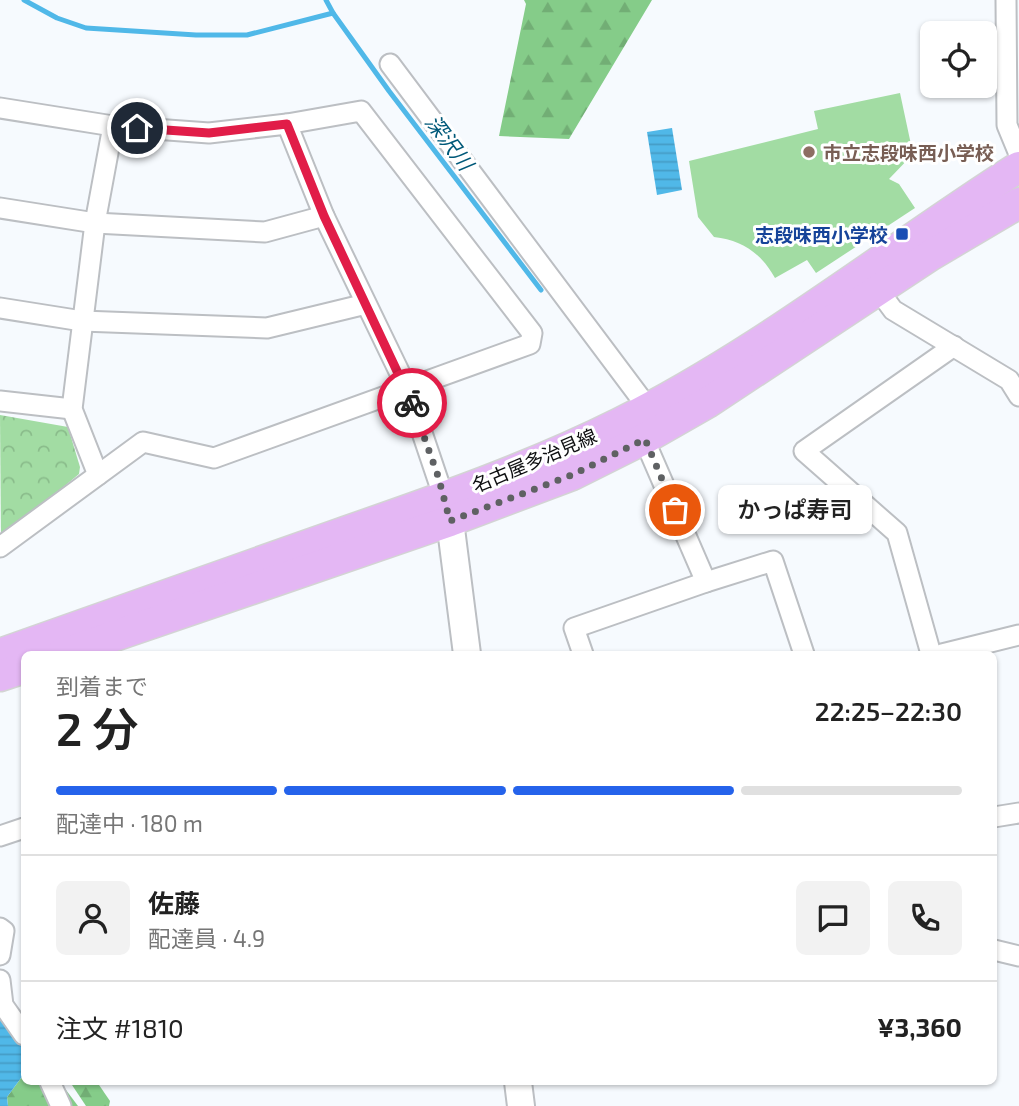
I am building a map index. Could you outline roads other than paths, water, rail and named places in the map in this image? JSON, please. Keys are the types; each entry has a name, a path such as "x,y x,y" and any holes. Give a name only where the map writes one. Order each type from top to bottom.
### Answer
{"main road":[{"name":"名古屋多治見線","path":"69,651 447,509 648,408 754,346 1019,167"},
{"name":"名古屋多治見線","path":"0,654 447,509 572,475 645,439 707,403 931,255 1019,203"},
{"path":"0,676 21,669"}],"street":[{"path":"1006,0 1007,125 1019,154"},
{"path":"390,64 648,408"},
{"path":"0,108 113,126 209,133 287,124 361,111 532,333 530,344 214,458 143,442 0,547"},
{"path":"287,124 324,216 407,388 447,509 467,651"},
{"path":"99,475 72,409 95,223 113,126"},
{"path":"0,208 95,223 265,232 324,216"},
{"path":"879,291 893,310 1009,380 1019,396"},
{"path":"0,308 82,321 267,328 366,304"},
{"path":"930,651 897,533 804,451 954,346"},
{"path":"0,401 72,409"},
{"path":"645,439 706,582"},
{"path":"582,651 574,628 773,561 803,651"},
{"path":"954,651 1019,635"},
{"path":"997,817 1019,813"},
{"path":"0,836 21,829"},
{"path":"0,928 4,931 0,955"},
{"path":"997,951 1019,956"},
{"path":"0,980 3,1004 21,1031"},
{"path":"51,1085 61,1106"},
{"path":"518,1085 521,1106"}],"water":[{"path":"672,128 682,190 657,195 647,132"},
{"path":"0,980 21,1028 21,1078 7,1097 8,1106 0,1106"}],"waterway":[{"name":"深沢川","path":"24,0 57,18 86,28 196,35 247,35 333,13 541,290"},
{"name":"深沢川","path":"326,0 333,13"}],"place":[{"name":"市立志段味西小学校","path":"809,152"},
{"name":"志段味西小学校","path":"902,234"},
{"name":"かっぱ寿司","path":"675,510"}]}
